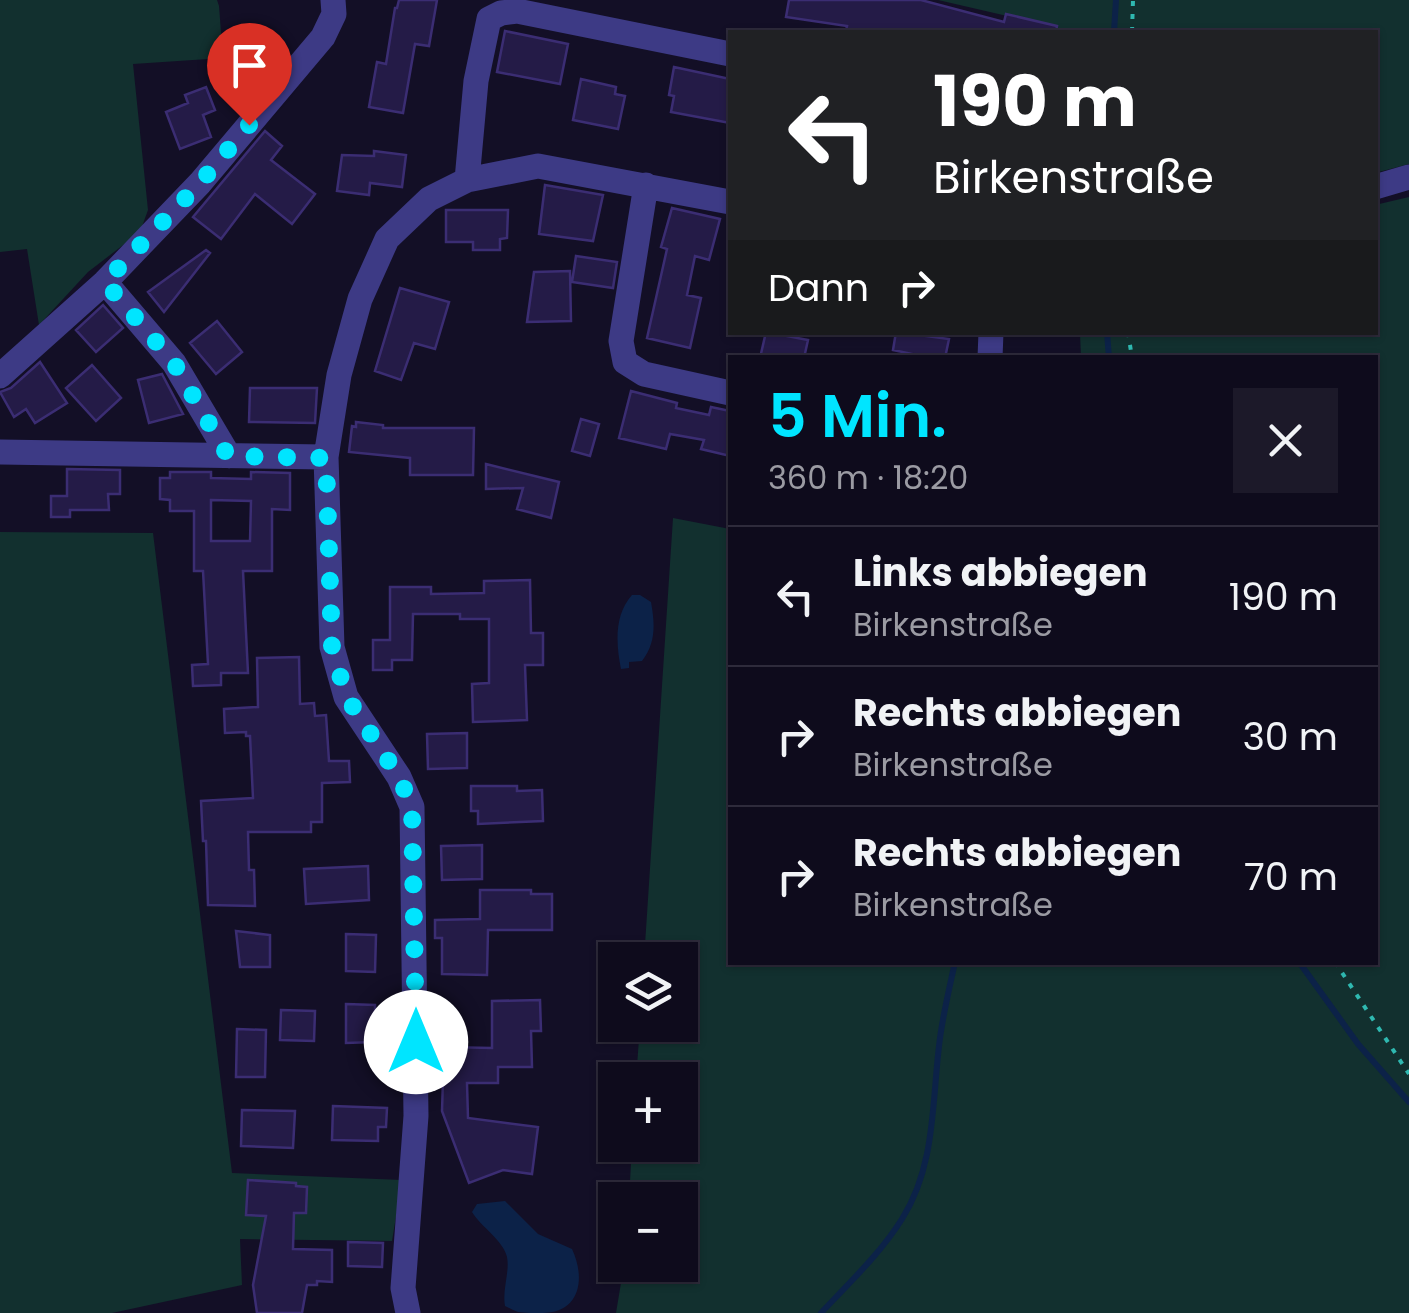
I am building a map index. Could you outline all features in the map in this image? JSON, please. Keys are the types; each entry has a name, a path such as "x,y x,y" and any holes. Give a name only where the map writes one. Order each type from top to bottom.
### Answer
{"street":[{"path":"0,376 105,282 200,183 323,38 334,14 333,0"},
{"path":"467,180 482,44 489,19 517,12 728,54"},
{"path":"408,1313 403,1288 416,1116 412,807 399,777 346,696 332,647 326,458 344,356 360,298 387,239 430,199 467,180 538,166 728,202"},
{"path":"1378,185 1409,178"},
{"path":"646,185 621,341 625,362 644,374 728,394"},
{"path":"105,282 174,363 228,456"},
{"path":"0,452 326,458"}],"path":[{"path":"1132,30 1133,0"},
{"path":"1337,965 1409,1074"}],"green space":[{"path":"0,0 217,0 219,6 223,58 133,64 148,210 140,232 88,272 39,325 27,249 0,252"},
{"path":"938,0 1409,0 1409,164 1378,172 1378,30 1067,30"},
{"path":"1409,197 1409,1313 616,1313 621,1282 698,1282 698,1182 630,1182 631,1162 698,1162 698,1062 637,1062 639,1042 698,1042 698,942 645,942 673,518 728,529 728,965 1378,965 1378,355 1081,355 1080,335 1378,335 1378,204"},
{"path":"0,532 153,533 232,1173 402,1180 392,1241 240,1239 242,1285 112,1313 0,1313"}],"water":[{"path":"632,595 651,602 653,633 642,661 629,662 629,668 621,669 618,630 622,611"},
{"path":"505,1201 538,1234 572,1249 579,1282 572,1301 565,1307 533,1313 505,1306 507,1257 472,1212 477,1204"}],"building":[{"path":"399,0 437,0 429,46 415,44 403,113 369,107 377,62 386,64"},
{"path":"789,0 921,0 1004,22 1006,14 1057,26 1056,30 846,30 847,26 786,17"},
{"path":"505,31 568,44 560,84 497,72"},
{"path":"674,67 728,79 728,123 671,112 674,96 669,95"},
{"path":"581,79 616,87 615,94 625,96 618,129 573,120"},
{"path":"206,87 215,110 203,115 211,137 180,149 166,112 188,103 185,95"},
{"path":"265,131 282,146 271,160 315,194 292,224 255,194 221,239 193,217"},
{"path":"374,151 406,155 402,187 370,183 369,195 337,191 342,155 374,156"},
{"path":"545,185 603,195 593,241 539,234"},
{"path":"672,208 720,219 709,260 695,256 687,295 701,298 690,348 647,338 667,249 661,247"},
{"path":"446,210 508,210 507,238 500,239 500,250 473,250 473,242 446,242"},
{"path":"206,250 210,253 164,312 148,292"},
{"path":"576,256 617,262 613,288 572,282"},
{"path":"570,271 571,321 527,322 534,272"},
{"path":"400,288 449,302 435,349 414,343 401,380 375,371"},
{"path":"103,305 123,328 96,352 76,330"},
{"path":"217,321 242,352 216,374 190,343"},
{"path":"765,335 808,340 805,355 761,355"},
{"path":"896,335 949,339 946,355 912,355 893,350"},
{"path":"40,362 67,403 35,423 26,409 14,417 0,392 11,388"},
{"path":"92,365 121,398 96,421 66,388"},
{"path":"162,374 183,414 149,423 138,380"},
{"path":"250,388 317,388 315,423 249,422"},
{"path":"631,391 677,403 676,408 709,415 711,407 728,411 728,456 701,449 704,440 670,434 666,449 619,438"},
{"path":"581,419 599,424 590,456 572,451"},
{"path":"356,422 383,428 474,428 473,475 410,475 410,458 349,452"},
{"path":"486,464 559,482 551,518 517,509 523,488 486,489"},
{"path":"67,469 120,470 120,494 108,494 109,510 70,510 70,517 51,517 51,496 67,496"},
{"path":"170,472 211,472 211,478 251,479 251,472 290,473 290,510 272,509 272,571 243,571 248,673 221,673 221,685 193,686 192,665 208,664 203,571 194,571 194,511 170,511 170,500 160,499 160,478 170,478","holes":["211,500 251,501 250,541 211,541"]},
{"path":"530,580 531,633 543,633 543,665 525,665 527,720 473,722 472,684 489,683 489,619 460,619 460,614 413,614 412,660 392,660 392,670 373,670 373,640 390,640 390,587 431,587 431,594 484,593 484,581"},
{"path":"299,657 300,704 314,703 315,716 326,715 329,761 349,761 350,782 322,783 322,822 311,822 311,832 248,832 255,906 208,905 201,801 253,798 250,736 246,732 225,733 224,709 258,707 257,658"},
{"path":"467,733 467,768 428,769 427,734"},
{"path":"471,786 542,790 543,821 478,824 478,811 471,811"},
{"path":"482,845 482,879 442,880 441,846"},
{"path":"368,866 369,900 306,904 304,869"},
{"path":"480,890 552,894 552,930 488,930 487,975 442,974 442,938 435,938 435,920 480,919"},
{"path":"236,931 270,935 270,967 240,967"},
{"path":"346,934 376,935 375,972 346,971"},
{"path":"540,1000 541,1031 531,1031 532,1067 498,1067 498,1083 467,1083 468,1118 538,1127 532,1174 503,1170 469,1183 442,1111 444,1047 492,1048 492,1001"},
{"path":"346,1004 375,1005 375,1042 346,1043"},
{"path":"281,1010 315,1011 314,1041 280,1040"},
{"path":"237,1029 266,1030 265,1077 236,1077"},
{"path":"333,1106 387,1108 386,1127 378,1127 378,1141 332,1140"},
{"path":"242,1110 295,1111 293,1148 241,1146"},
{"path":"248,1180 307,1187 306,1213 294,1213 293,1249 332,1250 332,1282 307,1285 302,1313 257,1313 253,1285 266,1216 246,1215"},
{"path":"348,1242 383,1243 382,1267 348,1266"}],"waterway":[{"path":"1114,30 1116,0"},
{"path":"1107,335 1109,355"},
{"path":"821,1313 864,1268 913,1199 930,1135 942,1025 954,965"},
{"path":"1301,965 1358,1044 1409,1102"}],"route":[{"path":"249,125 200,183 105,282 174,363 228,456 326,458 332,647 346,696 399,777 412,807 416,1042"}]}
